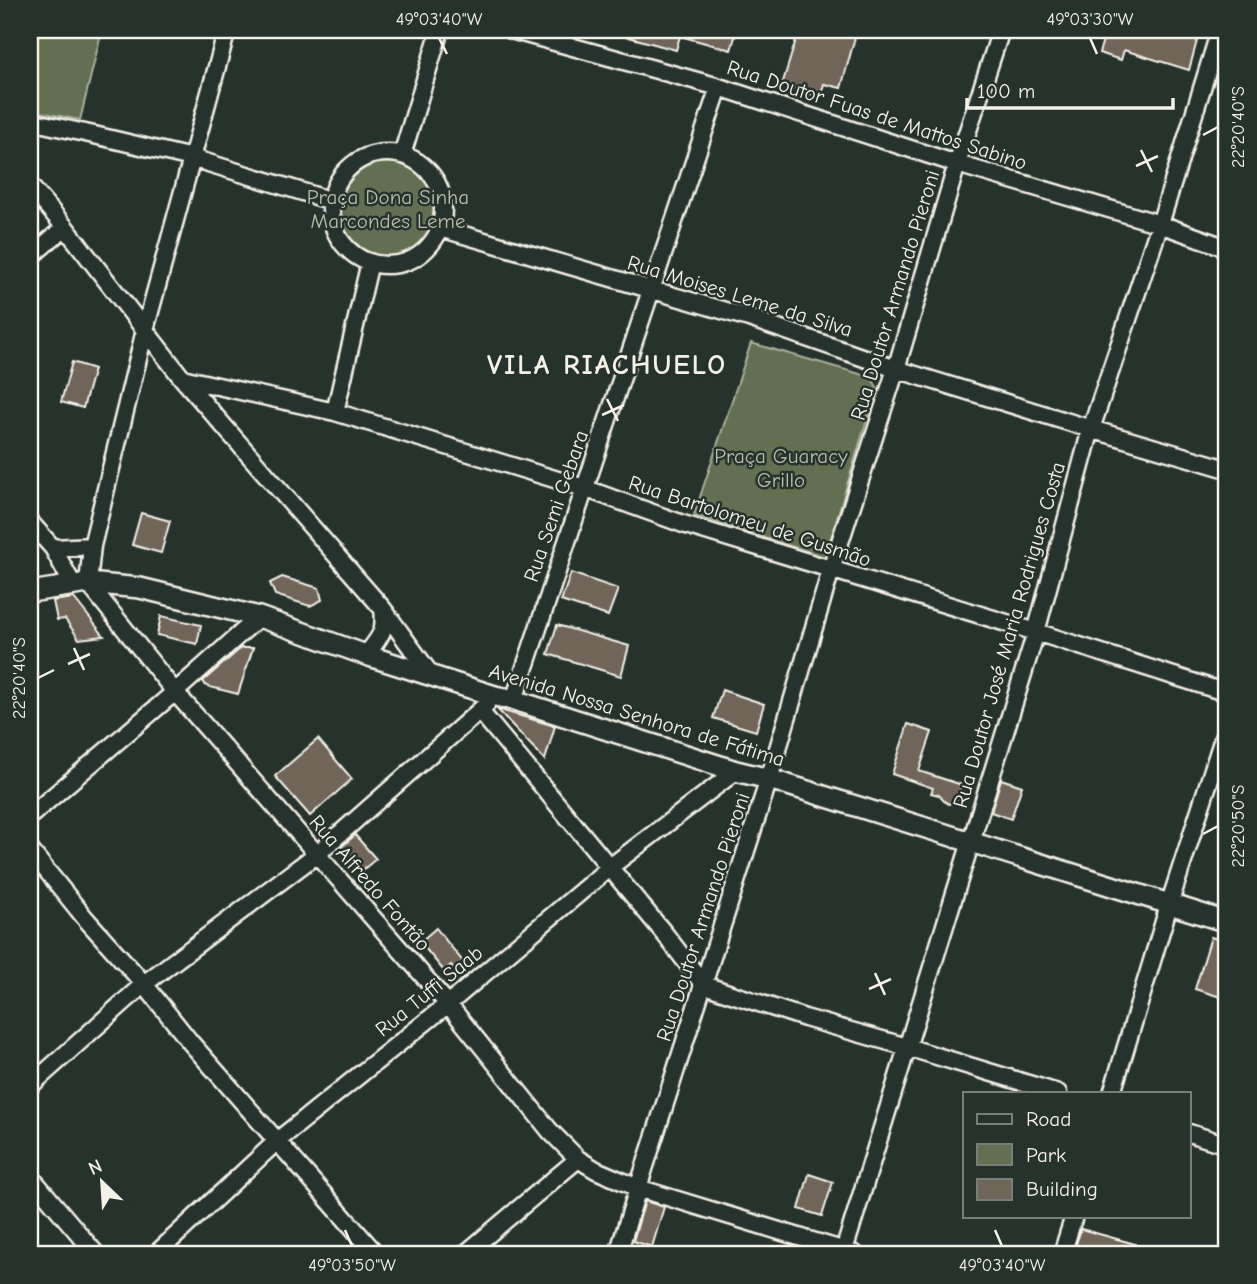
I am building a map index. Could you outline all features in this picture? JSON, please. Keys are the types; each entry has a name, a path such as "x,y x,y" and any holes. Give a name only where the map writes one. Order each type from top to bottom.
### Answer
{"street":[{"path":"80,584 145,330 227,30"},
{"path":"402,155 440,30"},
{"name":"Rua Doutor Fuas de Mattos Sabino","path":"511,30 719,87 1227,248"},
{"name":"Rua Doutor Armando Pieroni","path":"618,1254 769,779 831,569 1001,30"},
{"name":"Rua Doutor José Maria Rodrigues Costa","path":"848,1253 907,1047 1036,632 1091,429 1160,225 1220,30"},
{"name":"Rua Semi Gebara","path":"504,698 584,488 719,87"},
{"path":"30,121 192,158 332,201"},
{"path":"379,154 402,155 423,165 431,173 442,194 443,217 435,239 418,256 395,264 382,265 360,258 343,243 333,223 332,201 340,179 357,162 379,154"},
{"path":"30,186 182,378 383,608 431,675"},
{"path":"30,257 65,227"},
{"name":"Rua Moises Leme da Silva","path":"440,228 749,318 896,369 1227,469"},
{"path":"335,412 370,262"},
{"name":"Rua Bartolomeu de Gusmão","path":"182,378 335,412 584,488 683,524 1227,693"},
{"name":"Rua Bartolomeu de Gusmão","path":"208,408 214,402 225,398 258,395"},
{"name":"Rua Alfredo Fontão","path":"30,522 80,584 447,1004 550,1130 578,1159 638,1188 848,1253"},
{"path":"53,548 92,545"},
{"name":"Avenida Nossa Senhora de Fátima","path":"30,592 80,584 140,588 259,617 366,655 1227,922"},
{"path":"366,655 381,635 385,624 383,608"},
{"path":"30,816 176,692 259,617"},
{"path":"30,1086 144,984 317,854 480,712 504,698"},
{"path":"480,712 610,867 704,985 1055,1092"},
{"path":"1112,1092 1227,726"},
{"name":"Rua Tuffi Saab","path":"156,1254 277,1141 447,1004 610,867 736,771"},
{"path":"30,850 191,1043 376,1254"},
{"path":"1190,1133 1227,1145"},
{"path":"465,1254 578,1159"},
{"path":"30,1176 96,1254"},
{"path":"1062,1254 1073,1218"}],"green space":[{"path":"30,30 102,30 80,120 30,110"},
{"name":"Praça Dona Sinha Marcondes Leme","path":"388,162 406,166 421,176 431,191 435,209 431,227 421,242 406,252 388,256 370,252 355,242 345,227 341,209 345,191 355,176 370,166"},
{"name":"Praça Guaracy Grillo","path":"751,343 871,377 877,387 825,557 694,515"}],"building":[{"path":"619,30 737,30 731,50 680,36 676,50 618,34"},
{"path":"799,30 857,30 841,88 824,84 820,97 782,85"},
{"path":"1106,30 1200,30 1189,70 1124,50 1121,60 1099,53"},
{"path":"72,362 94,369 83,408 61,402"},
{"path":"141,513 170,521 161,553 132,545"},
{"path":"571,573 618,589 608,616 561,601"},
{"path":"282,577 319,588 322,600 310,606 275,595 270,583"},
{"path":"74,598 104,636 79,639 65,619 57,620 53,601"},
{"path":"161,616 201,625 197,644 157,635"},
{"path":"557,625 629,646 621,676 548,654"},
{"path":"241,648 253,648 238,694 206,686 203,681"},
{"path":"722,690 764,704 756,731 713,718"},
{"path":"497,709 555,726 545,760"},
{"path":"908,724 932,732 919,771 962,785 956,801 949,804 939,795 931,793 933,788 892,774"},
{"path":"318,739 352,779 310,816 275,776"},
{"path":"1001,779 1022,786 1011,819 991,812"},
{"path":"355,835 376,859 360,872 340,848"},
{"path":"436,928 464,963 456,971 451,965 444,971 420,942"},
{"path":"1211,937 1227,942 1227,999 1195,989"},
{"path":"809,1174 833,1182 822,1216 799,1209"},
{"path":"645,1201 664,1207 652,1247 633,1241"},
{"path":"1081,1229 1135,1244 1132,1254 1088,1254 1074,1250"}],"district":[{"name":"VILA RIACHUELO","path":"607,364"}]}
